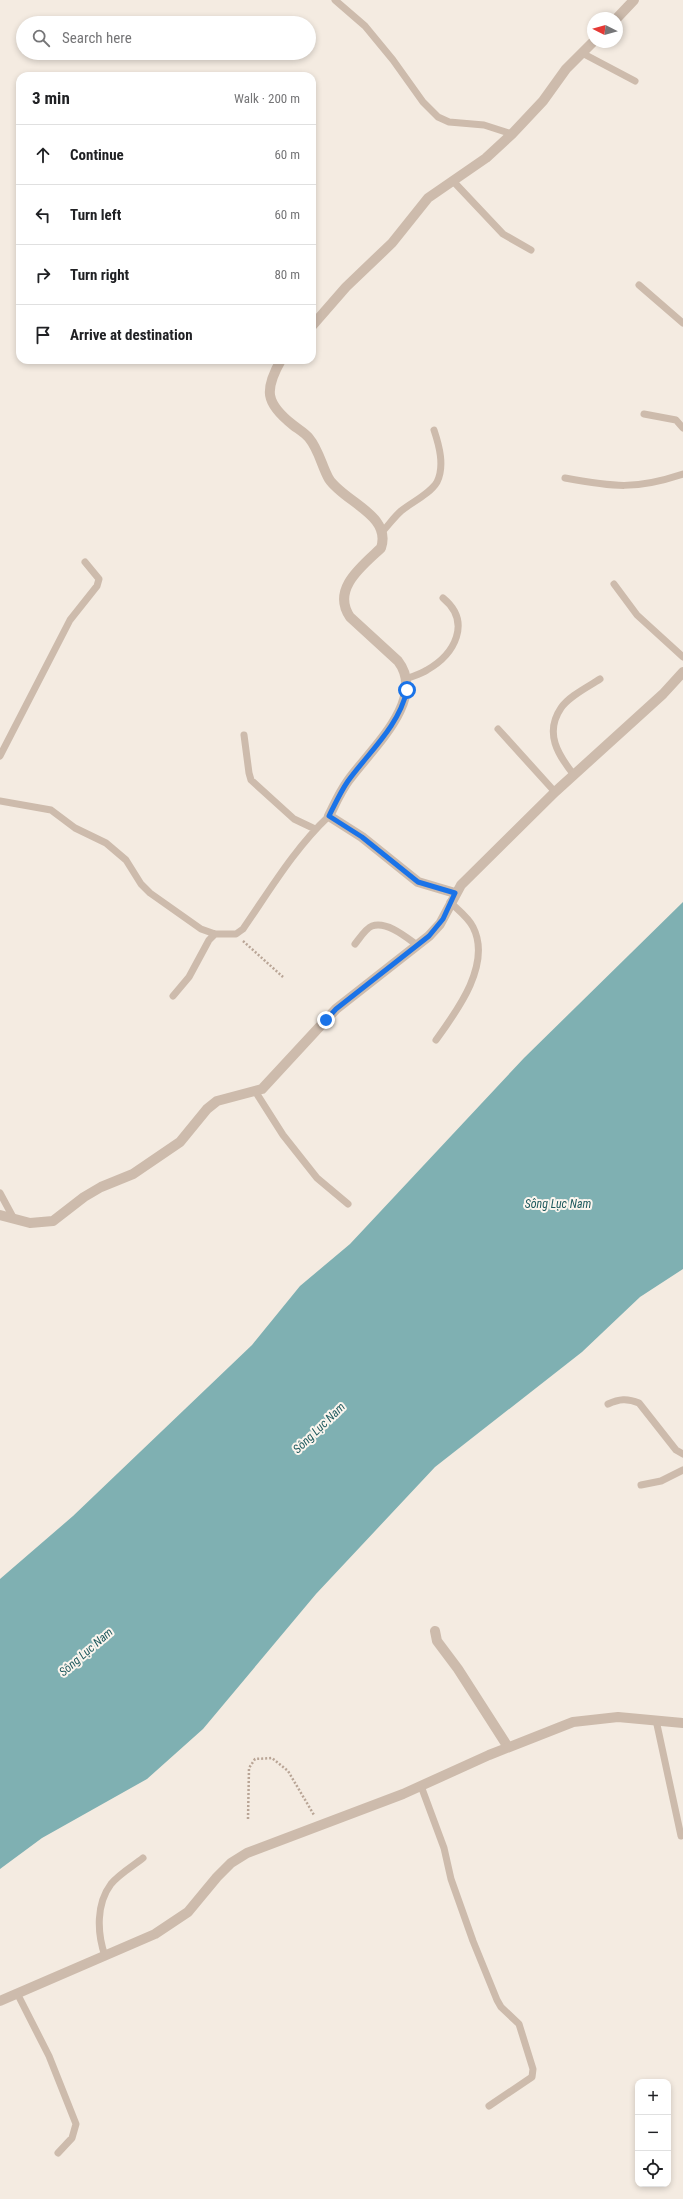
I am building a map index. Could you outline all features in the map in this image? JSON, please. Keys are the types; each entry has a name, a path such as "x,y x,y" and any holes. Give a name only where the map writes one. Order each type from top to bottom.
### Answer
{"street":[{"path":"622,12 634,0"},
{"path":"316,321 346,287 392,243 428,198 486,158 512,134 543,101 566,69 587,48"},
{"path":"280,364 271,382 269,391 272,404 309,438 330,481 380,525 382,532 381,548 350,580 344,590 345,610 350,617 398,661 404,668 406,679 405,700 397,716 384,737 348,782 329,816 362,837 418,882 453,898"},
{"path":"0,1215 30,1222 52,1221 84,1197 133,1174 180,1142 207,1109 217,1101 262,1089 336,1009 417,945 440,924 453,898 555,792 663,694 683,672"},
{"path":"434,1631 437,1642 458,1669 508,1747"},
{"path":"0,2001 155,1934 176,1922 188,1912 231,1864 247,1853 421,1786 508,1747 573,1722 618,1717 683,1722"}],"lane":[{"path":"335,0 365,26 393,60 423,102 438,116 449,122 484,125 512,134"},
{"path":"582,53 634,81"},
{"path":"453,181 503,234 531,250"},
{"path":"639,285 683,323"},
{"path":"644,414 676,420 683,428"},
{"path":"382,532 400,512 437,482 440,464 439,446 434,430"},
{"path":"565,478 595,484 634,487 683,474"},
{"path":"0,756 70,620 96,586 99,579 85,562"},
{"path":"614,584 637,615 683,657"},
{"path":"406,679 427,670 439,661 449,650 456,638 458,616 453,606 443,598"},
{"path":"574,775 560,757 554,746 553,736 556,721 560,709 566,703 600,679"},
{"path":"498,729 555,792"},
{"path":"244,735 251,780 294,818 315,829"},
{"path":"0,801 51,810 75,828 106,843 126,860 141,884 150,892 201,929 215,934 236,934 243,930 293,856 315,829 329,816"},
{"path":"436,1040 453,1017 468,987 477,960 477,939 473,927 453,898"},
{"path":"355,944 371,926 380,925 393,930 417,945"},
{"path":"173,996 189,977 209,940 215,934"},
{"path":"255,1091 283,1135 317,1178 348,1204"},
{"path":"0,1193 14,1219"},
{"path":"608,1404 619,1399 630,1399 639,1403 676,1450 683,1454"},
{"path":"641,1485 661,1481 683,1470"},
{"path":"656,1720 681,1836"},
{"path":"421,1786 447,1855 451,1879 472,1941 497,2000 501,2007 519,2024 533,2069 532,2077 489,2106"},
{"path":"105,1956 100,1941 99,1910 111,1884 143,1858"},
{"path":"17,1993 49,2056 76,2124 72,2138 58,2153"}],"path":[{"path":"236,934 284,977"},
{"path":"248,1819 249,1768 255,1759 272,1758 288,1771 320,1824"}],"water":[{"name":"Sông Lục Nam","path":"683,902 683,1269 640,1297 582,1352 435,1467 316,1594 203,1729 147,1779 42,1838 0,1869 0,1579 73,1516 252,1345 300,1286 350,1244 524,1058"}],"route":[{"path":"326,1020 336,1009 381,972 429,936 440,924 455,893 427,886 418,882 362,837 329,816 348,782 384,737 397,716 405,700 407,690"}]}
